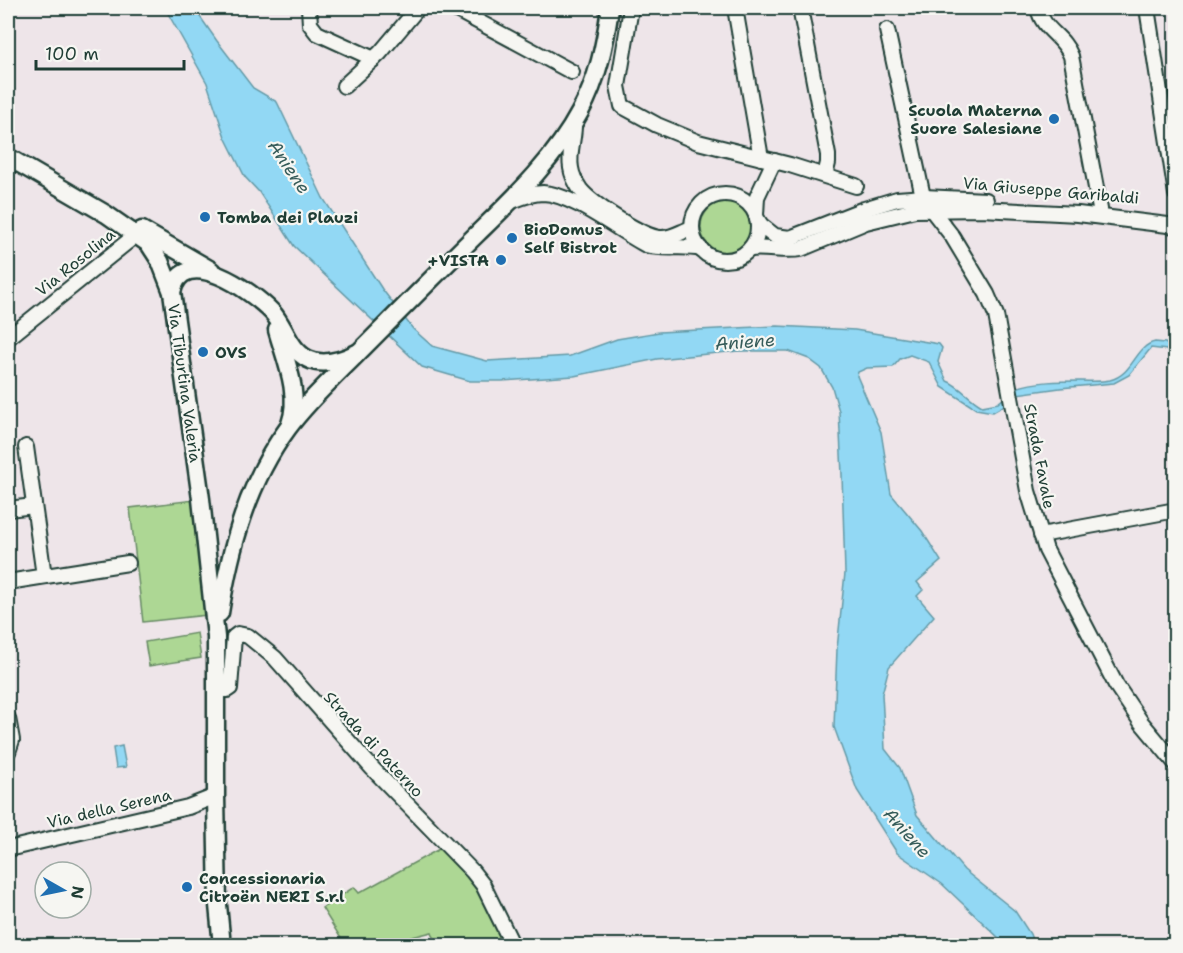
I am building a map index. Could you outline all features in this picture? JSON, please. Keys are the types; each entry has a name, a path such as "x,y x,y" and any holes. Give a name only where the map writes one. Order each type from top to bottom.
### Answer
{"main road":[{"name":"Via Tiburtina Valeria","path":"216,637 228,566 240,524 251,495 271,455 289,427 328,382 510,202 547,162 581,110 596,74 610,8"},
{"path":"8,157 106,214 149,244 164,269 172,292"},
{"path":"106,214 148,233 222,276"},
{"name":"Via Tiburtina Valeria","path":"222,945 218,905 216,637 200,488 172,292 176,278 183,272 199,270 222,276 270,309 299,352 308,359 318,362 335,361 357,353"},
{"path":"270,309 293,392 294,412 289,427"},
{"path":"208,562 217,566 228,566"}],"street":[{"path":"309,8 310,24 316,33 374,59"},
{"path":"344,86 374,59 418,8"},
{"path":"453,8 572,72"},
{"path":"631,8 618,87 622,106 657,125 698,142 825,175 856,186"},
{"path":"735,8 768,160 759,193 757,235 750,249 741,256 731,259 710,256 701,249 692,228 694,217 705,200 722,194 748,198 759,193"},
{"path":"800,8 828,154 828,167 825,175"},
{"path":"1038,8 1045,25 1063,43 1071,56 1100,209"},
{"path":"1147,8 1176,194"},
{"path":"886,30 918,179 927,203"},
{"path":"574,122 571,171 580,189 595,203 649,237 664,238 692,228"},
{"path":"510,202 532,194 557,195 646,245 685,246 701,249"},
{"path":"741,197 748,202 761,225 775,236 794,238 883,202 909,197 927,203"},
{"path":"750,249 764,248 784,251 801,249 866,222 927,203"},
{"name":"Via Giuseppe Garibaldi","path":"927,203 1100,209 1176,219"},
{"name":"Via Giuseppe Garibaldi","path":"927,203 982,209 1078,214 1176,226"},
{"name":"Strada Favale","path":"927,203 952,236 987,294 996,315 1025,480 1041,536 1116,685 1141,722 1176,764"},
{"name":"Via Rosolina","path":"8,338 136,235"},
{"path":"318,362 326,370 328,382"},
{"path":"26,447 44,576"},
{"path":"8,509 34,506"},
{"path":"1041,536 1176,510"},
{"path":"8,582 128,563"},
{"name":"Strada di Paterno","path":"217,690 230,688 234,637 238,634 247,635 275,658 372,768 483,885 513,945"},
{"path":"8,718 12,740 8,752"},
{"name":"Via della Serena","path":"8,849 188,807 216,796"}],"green space":[{"path":"726,202 740,206 747,213 751,227 747,241 740,248 726,252 712,248 705,241 701,227 705,213 712,206"},
{"path":"194,500 207,615 143,622 130,508"},
{"path":"197,633 201,658 149,666 145,642"},
{"path":"441,848 476,884 506,945 437,945 432,932 408,938 410,945 345,945 322,908 354,887 359,893"}],"water":[{"name":"Aniene","path":"165,8 194,8 253,88 277,102 323,198 382,289 413,329 432,346 487,361 570,356 617,339 659,332 777,326 855,330 939,344 942,348 938,362 947,381 982,406 998,403 1004,398 1005,405 993,412 976,409 942,387 929,362 910,355 900,359 893,367 867,368 858,372 857,376 881,432 891,494 922,531 941,561 917,582 923,590 917,596 934,616 889,667 882,694 885,749 900,768 917,815 964,870 1015,911 1030,934 1034,945 1003,945 1002,941 942,884 897,853 857,790 834,727 837,649 845,573 842,475 839,411 832,387 821,368 809,359 788,351 738,351 657,359 574,376 502,381 470,381 422,367 294,246 259,192 245,177 225,137 207,83"},
{"path":"1155,342 1165,343 1175,349 1175,354 1167,350 1151,348 1129,375 1114,383 1017,394 1016,388 1031,384 1057,381 1099,381 1118,377 1143,349"},
{"path":"122,746 126,767 116,768 113,748"}],"place":[{"name":"Scuola Materna Suore Salesiane","path":"1054,119"},
{"name":"Tomba dei Plauzi","path":"205,217"},
{"name":"BioDomus Self Bistrot","path":"512,238"},
{"name":"+VISTA","path":"501,260"},
{"name":"OVS","path":"203,352"},
{"name":"Concessionaria Citroën NERI S.r.l","path":"187,887"}]}
